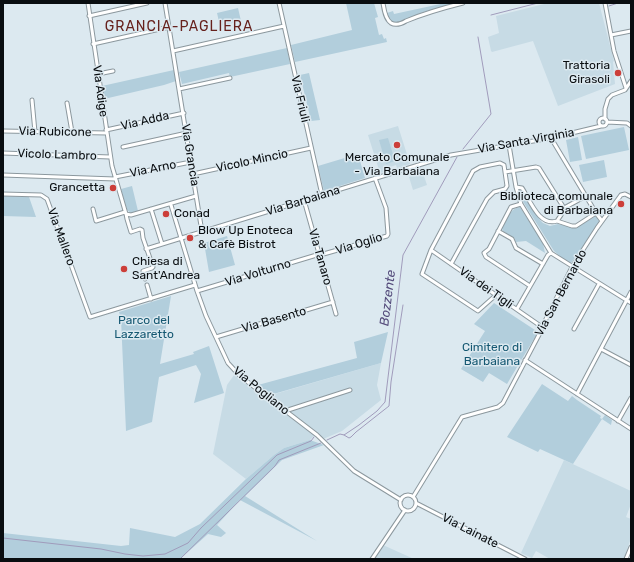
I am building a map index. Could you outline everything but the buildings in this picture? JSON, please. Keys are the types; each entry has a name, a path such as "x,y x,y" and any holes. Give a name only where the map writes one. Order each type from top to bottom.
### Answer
{"street":[{"name":"Via Adige","path":"88,3 110,157 130,232 140,229 142,230 146,249"},
{"path":"89,16 147,3"},
{"name":"Via Grancia","path":"165,3 184,112 202,232"},
{"name":"Via Friuli","path":"279,3 322,195"},
{"path":"383,3 388,20 393,24 404,23 422,14 464,3"},
{"path":"605,3 616,57 626,88"},
{"path":"173,52 284,26"},
{"path":"94,44 169,27"},
{"path":"611,35 631,31"},
{"path":"98,74 113,71"},
{"path":"179,89 230,78"},
{"path":"625,82 630,82"},
{"path":"603,120 606,126 601,126 606,102 610,97 625,90 630,82"},
{"path":"32,100 35,132"},
{"path":"67,104 72,132"},
{"name":"Via Adda","path":"106,131 184,112"},
{"path":"603,120 627,123 631,126"},
{"name":"Via Santa Virginia","path":"591,128 603,120"},
{"name":"Via Santa Virginia","path":"460,153 551,138 601,126"},
{"name":"Via Rubicone","path":"3,131 106,131"},
{"path":"123,147 187,133"},
{"path":"551,138 602,221"},
{"path":"509,145 516,187 521,204 551,253 631,303"},
{"name":"Vicolo Mincio","path":"193,174 311,148"},
{"name":"Vicolo Lambro","path":"3,153 110,157"},
{"name":"Via Barbaiana","path":"146,249 460,153"},
{"name":"Via Arno","path":"115,178 191,162"},
{"path":"451,264 486,199 494,192 506,188 508,184 504,165 500,163 480,167 473,171 431,250 422,273 423,276 478,311 496,295"},
{"path":"505,172 536,167 539,168 564,208"},
{"path":"3,175 115,178"},
{"name":"Via Oglio","path":"320,255 387,236 386,208 375,178"},
{"path":"516,187 522,188 540,218 548,222 557,221 576,226 596,213"},
{"name":"Via Mallero","path":"3,194 41,195 47,198 90,317 151,299"},
{"name":"Via San Bernardo","path":"413,497 462,417 501,405 541,331 572,267 602,221 623,194 631,197"},
{"path":"93,209 96,221 126,213 131,215 196,196"},
{"path":"557,221 562,215 564,208 586,196"},
{"name":"Via Tanaro","path":"304,200 336,314"},
{"name":"Via Pogliano","path":"170,204 197,291 228,363 235,372 317,435 354,472 401,500"},
{"path":"521,204 511,207 488,249 484,253 486,257 530,286"},
{"path":"151,209 162,244"},
{"path":"498,231 512,239 516,248 543,264"},
{"path":"145,279 143,271 153,267 146,249"},
{"name":"Via dei Tigli","path":"431,250 542,327"},
{"path":"517,310 548,255 551,253"},
{"name":"Via Volturno","path":"197,291 320,255"},
{"path":"574,329 599,284"},
{"path":"147,285 151,299 195,285"},
{"path":"577,394 631,292"},
{"name":"Via Basento","path":"216,337 333,302"},
{"path":"601,349 631,366"},
{"path":"525,360 631,429"},
{"path":"285,411 350,390"},
{"path":"618,421 631,398"},
{"path":"408,495 413,497 416,503 414,508 408,511 405,510 401,506 401,500 408,495"},
{"name":"Via Lainate","path":"416,503 526,559"},
{"path":"372,559 405,510"},
{"path":"626,559 631,547"}],"shaded area":[{"path":"548,3 599,3 614,61 615,84 558,106 533,41 492,52 491,51 488,37 499,33 496,16"},
{"name":"Mercato Comunale - Via Barbaiana","path":"398,126 410,164 397,168 396,165 387,168 388,171 380,173 368,135"},
{"path":"421,167 427,185 413,190 409,177 414,175 414,169"},
{"path":"381,363 377,385 381,400 342,431 323,439 288,410 268,396"},
{"path":"234,375 315,435 310,440 284,448 246,479 213,454 227,385"},
{"path":"564,460 631,491 631,504 626,517 631,519 631,538 624,559 550,559 536,551 532,558 521,553"},
{"path":"383,545 414,559 374,559"}],"green space":[{"path":"346,3 374,3 378,17 375,18 379,35 382,34 384,39 386,38 387,42 295,62 291,45 352,30"},
{"path":"445,3 457,3 426,11 398,22 391,21 387,13 393,11 394,14"},
{"path":"238,8 241,21 220,26 217,13"},
{"path":"287,48 290,64 230,77 229,73 182,84 179,72"},
{"path":"174,70 176,81 104,99 102,86"},
{"path":"309,73 320,120 311,121 300,75"},
{"path":"624,127 629,150 586,159 581,136"},
{"path":"578,137 582,160 570,162 566,140"},
{"path":"388,138 395,161 386,164 379,140"},
{"path":"358,154 365,178 324,191 318,166"},
{"path":"604,160 607,177 583,182 579,165"},
{"path":"132,186 138,211 131,213 127,210 121,189"},
{"path":"521,190 540,220 550,226 558,224 576,228 596,216 600,223 571,263 554,251 522,200 519,191"},
{"path":"3,196 29,197 36,217 3,216"},
{"path":"520,207 543,243 545,253 526,241 516,242 514,238 503,231 502,228 511,212"},
{"path":"227,236 235,265 209,272 204,243"},
{"name":"Parco del Lazzaretto","path":"171,296 160,364 194,354 193,352 209,346 224,393 194,403 201,374 196,365 159,377 152,422 126,431 121,319 119,312"},
{"name":"Cimitero di Barbaiana","path":"494,303 538,332 507,384 489,373 483,382 461,369 485,331 474,324"},
{"path":"388,332 381,363 270,395 258,385 357,358 354,342"},
{"path":"542,384 568,401 572,396 601,416 600,418 602,419 573,464 540,449 538,452 507,437"},
{"path":"605,415 612,420 611,425 602,419"},
{"path":"310,440 324,445 282,460 245,496 317,541 240,500 217,525 226,533 221,537 208,534 180,559 3,559 3,533 121,546 129,545 130,528 175,537 200,524 246,479 274,455 284,448"}],"waterway":[{"name":"Bozzente","path":"491,15 538,3"},
{"name":"Bozzente","path":"609,6 618,3"},
{"name":"Bozzente","path":"463,149 491,114 478,37"},
{"name":"Bozzente","path":"327,440 340,434 344,435 377,411 385,402 403,255 457,157"},
{"name":"Bozzente","path":"344,435 349,438 351,437 389,406 391,382 403,305"},
{"path":"3,538 101,549 143,556 165,554 188,543 201,528 277,455 311,441 314,437"},
{"name":"Bozzente","path":"180,559 275,466 279,460 321,443"}],"place":[{"name":"Trattoria Girasoli","path":"618,73"},
{"name":"Mercato Comunale - Via Barbaiana","path":"397,145"},
{"name":"Grancetta","path":"113,188"},
{"name":"Biblioteca comunale di Barbaiana","path":"621,204"},
{"name":"Conad","path":"166,214"},
{"name":"Blow Up Enoteca & Cafè Bistrot","path":"190,238"},
{"name":"Chiesa di Sant'Andrea","path":"124,269"}],"district":[{"name":"GRANCIA-PAGLIERA","path":"179,27"}]}
